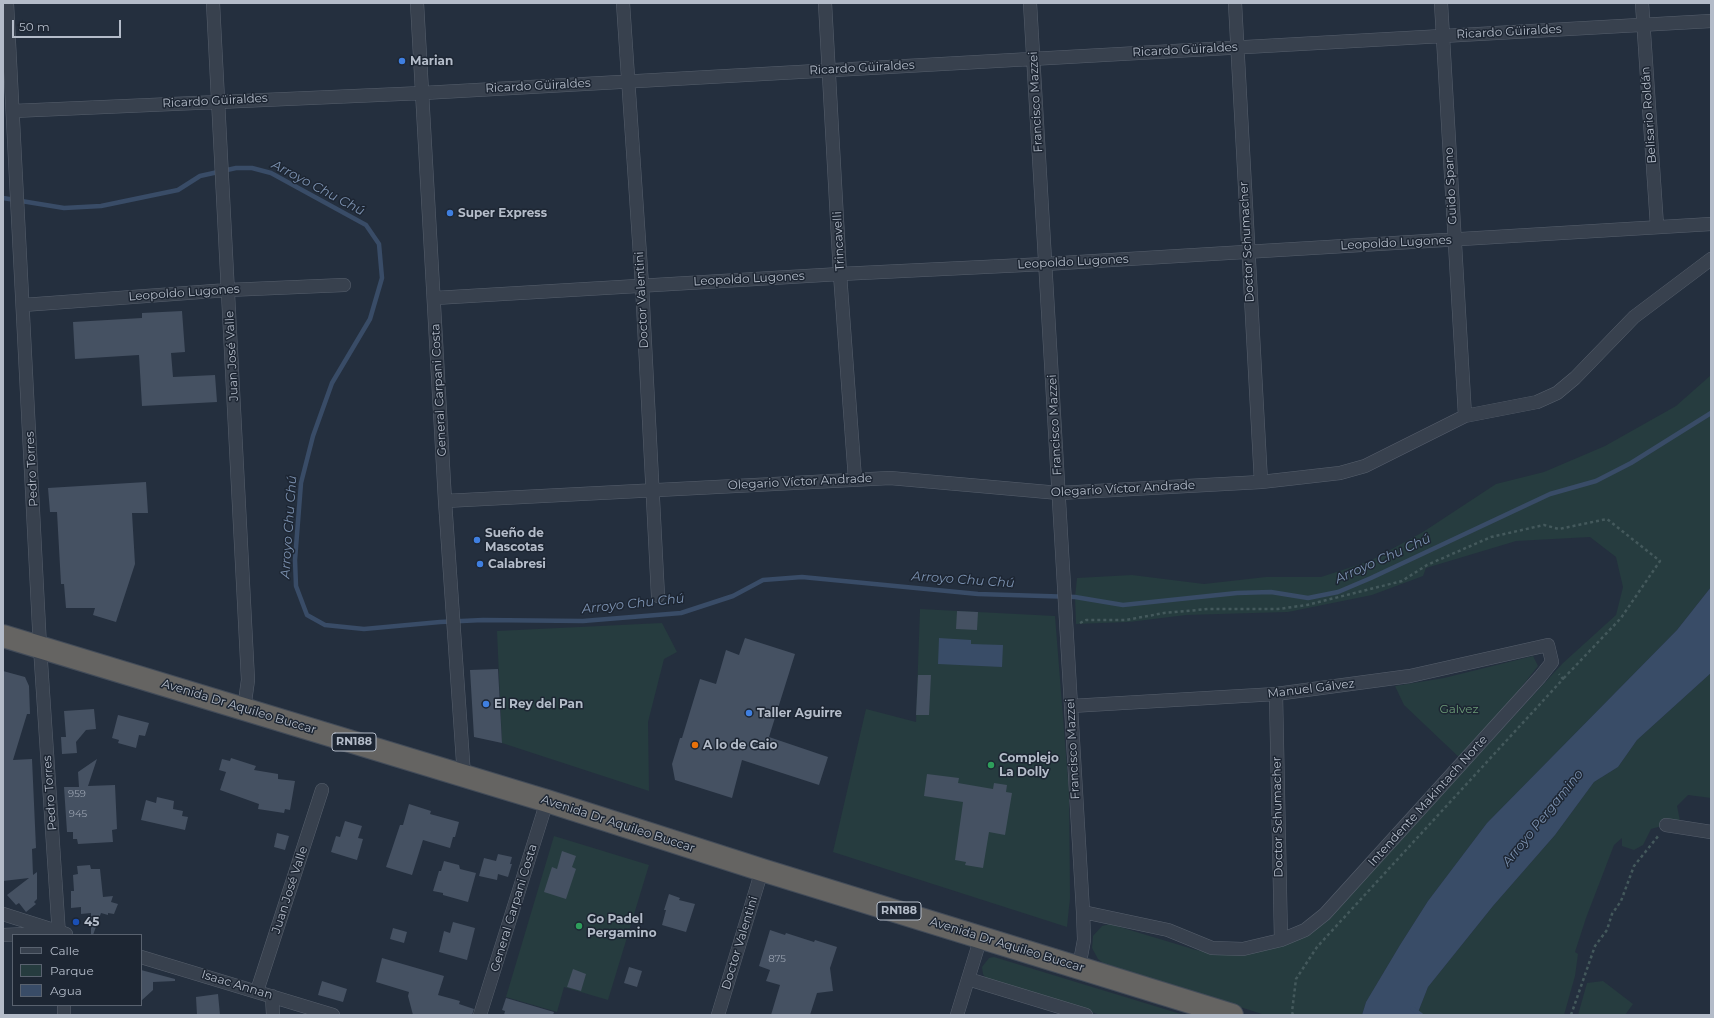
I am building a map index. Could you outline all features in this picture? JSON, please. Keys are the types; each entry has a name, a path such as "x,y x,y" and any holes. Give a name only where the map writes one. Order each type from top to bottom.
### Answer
{"highway":[{"name":"Avenida Dr Aquileo Buccar","path":"3,636 547,801 762,870 1232,1015"}],"street":[{"name":"Pedro Torres","path":"7,3 40,646 62,934"},
{"name":"Juan José Valle","path":"213,3 222,151 248,680 244,709"},
{"name":"General Carpani Costa","path":"417,3 435,298 445,501 464,776"},
{"name":"Doctor Valentini","path":"623,3 642,285 658,596"},
{"name":"Trincavelli","path":"825,3 840,274 855,479"},
{"name":"Francisco Mazzei","path":"1030,3 1083,912 1084,940 1079,967"},
{"name":"Doctor Schumacher","path":"1235,3 1261,482"},
{"name":"Guido Spano","path":"1441,3 1465,416"},
{"name":"Belisario Roldán","path":"1642,3 1657,226"},
{"name":"Ricardo Güiraldes","path":"13,111 628,81 1237,48 1711,20"},
{"name":"Leopoldo Lugones","path":"435,298 642,285 1045,264 1454,240 1657,226 1711,224"},
{"name":"Olegario Víctor Andrade","path":"445,501 890,478 1059,493 1261,482 1340,473 1365,466 1465,416 1537,402 1557,393 1575,378 1634,317 1711,259"},
{"name":"Leopoldo Lugones","path":"23,304 228,290 344,286"},
{"name":"Manuel Gálvez","path":"1071,706 1276,694 1410,676 1548,645 1552,662"},
{"name":"Intendente Makintach Norte","path":"1083,912 1168,930 1212,948 1243,949 1281,940 1305,930 1325,914 1535,683 1552,662"},
{"name":"Doctor Schumacher","path":"1276,694 1281,940"},
{"name":"Juan José Valle","path":"257,991 322,790"},
{"name":"General Carpani Costa","path":"480,1015 547,801"},
{"path":"1666,825 1711,832"},
{"name":"Doctor Valentini","path":"718,1015 762,870"},
{"path":"3,914 62,934"},
{"path":"957,1015 981,937"},
{"name":"Isaac Annan","path":"142,957 333,1015"},
{"path":"968,979 1086,1015"},
{"path":"272,996 273,1015"}],"path":[{"path":"1066,628 1086,620 1126,620 1164,612 1208,609 1278,609 1307,605 1402,581 1427,565 1491,537 1544,525 1559,529 1607,519 1660,561 1622,618 1563,679 1317,947 1296,980 1292,1012 1293,1015"},
{"path":"1552,662 1563,679"},
{"path":"1571,1015 1595,946 1607,930 1612,914 1621,901 1634,866 1666,825"}],"green space":[{"path":"1711,375 1711,587 1677,630 1487,823 1428,901 1366,1002 1362,1015 1265,1015 1103,963 1098,959 1092,948 1093,936 1102,926 1110,924 1196,950 1231,955 1334,911 1563,663 1616,615 1623,587 1616,557 1590,537 1516,541 1426,568 1423,576 1372,595 1288,612 1186,615 1129,622 1076,624 1075,597 1077,578 1132,575 1204,584 1266,577 1321,577 1370,561 1423,532 1496,484 1544,472 1605,446 1676,406"},
{"name":"Complejo La Dolly","path":"920,609 1055,616 1069,793 1070,898 1067,927 833,852 866,709 916,722"},
{"path":"662,623 677,652 664,659 648,722 649,791 502,743 497,631"},
{"name":"Galvez","path":"1533,656 1538,666 1463,761 1404,705 1395,686 1444,678"},
{"path":"1711,673 1711,798 1688,795 1677,806 1680,821 1651,829 1643,845 1634,850 1622,846 1622,838 1614,845 1586,918 1575,952 1578,954 1575,976 1564,1015 1417,1015 1428,987 1493,906 1555,835 1594,782 1618,767 1637,740"},
{"name":"Go Padel Pergamino","path":"554,836 649,865 608,1000 564,987 557,1012 506,997"},
{"path":"994,957 1184,1015 1101,1015 994,983 987,980 983,974 982,967 989,958"},
{"path":"1603,981 1633,1004 1625,1015 1578,1015 1587,983"}],"water":[{"name":"Arroyo Pergamino","path":"1711,587 1711,673 1637,740 1618,767 1594,782 1555,835 1493,906 1428,987 1417,1015 1362,1015 1366,1002 1428,901 1487,823 1677,630"},
{"path":"939,638 971,640 971,644 1003,645 1002,667 938,664"}],"building":[{"path":"182,311 185,352 171,353 173,377 215,375 217,402 142,406 139,355 75,359 73,322 142,318 142,313"},
{"path":"146,482 148,513 132,513 135,564 116,622 93,615 95,608 66,608 64,584 61,584 57,512 50,512 48,488"},
{"path":"957,611 978,612 977,630 956,629"},
{"name":"Taller Aguirre","path":"745,638 795,654 769,737 828,757 819,785 742,760 732,798 675,780 672,764 680,738 682,738 700,679 716,684 726,650 739,655"},
{"name":"El Rey del Pan","path":"498,669 502,743 474,737 470,670"},
{"path":"3,671 25,677 29,686 30,714 27,714 13,760 32,759 36,848 32,849 33,875 37,872 37,899 34,902 36,904 26,912 19,903 16,905 7,895 29,878 3,881"},
{"path":"918,675 931,675 929,715 916,715"},
{"path":"94,709 96,729 86,730 76,742 77,753 62,754 61,737 66,737 64,711"},
{"path":"118,715 149,723 145,736 139,735 136,748 118,743 119,740 112,738"},
{"path":"231,758 256,766 254,770 278,774 278,779 295,781 290,810 285,809 284,813 258,809 259,804 220,790 226,772 219,770 222,759 230,761"},
{"path":"97,759 88,786 115,785 117,829 112,830 113,842 78,844 77,839 73,839 73,832 67,832 64,787 79,787 78,772"},
{"path":"927,774 959,778 958,783 993,789 994,783 1007,785 1006,792 1012,793 1005,835 989,832 983,868 965,865 966,862 955,860 963,802 924,796"},
{"path":"157,797 174,801 173,809 183,811 182,816 188,817 185,830 141,820 146,800 156,803"},
{"path":"409,804 431,811 430,814 459,822 450,848 423,840 412,875 386,867 400,825 403,825"},
{"path":"345,821 362,826 358,838 363,839 357,860 331,852 336,836 340,837"},
{"path":"277,833 289,836 285,850 274,847"},
{"path":"562,851 576,856 572,867 576,869 566,899 544,892 552,867 557,869"},
{"path":"498,854 512,857 510,864 512,864 508,877 498,874 497,880 479,876 484,858 496,861"},
{"path":"444,861 459,865 460,869 476,873 468,902 433,891 439,871 441,871"},
{"path":"90,865 91,869 100,869 103,897 113,896 111,902 118,904 114,914 108,913 108,915 101,913 93,934 91,934 91,913 81,914 81,907 71,908 71,891 74,891 73,875 78,874 77,866"},
{"path":"669,894 680,898 679,900 695,904 686,932 662,925 666,910 664,910"},
{"path":"453,922 475,928 467,960 439,952 444,931 450,933"},
{"path":"393,928 407,932 404,943 390,939"},
{"path":"770,930 785,935 786,933 814,942 815,940 837,947 830,968 833,991 817,993 810,1015 771,1015 780,985 766,981 770,970 759,966"},
{"path":"382,958 444,976 438,995 460,1001 459,1004 474,1009 472,1015 413,1015 408,996 409,992 376,982"},
{"path":"629,967 642,971 637,987 624,983"},
{"path":"573,969 586,974 581,991 567,987"},
{"path":"142,970 175,979 175,981 153,982 153,990 142,1000"},
{"path":"322,981 347,989 343,1002 318,995"},
{"path":"218,994 220,1015 197,1015 196,997"},
{"path":"506,998 554,1012 553,1015 504,1015 505,1011 502,1010"}],"waterway":[{"name":"Arroyo Chu Chú","path":"3,198 64,208 101,206 178,190 200,176 236,168 252,168 271,173 366,225 379,244 382,278 370,319 332,383 313,436 301,483 295,560 296,586 307,615 325,625 364,629 440,622 483,620 583,621 681,613 733,596 763,580 802,577 978,594 1075,597 1123,605 1237,593 1271,592 1308,598 1338,592 1550,494 1596,481 1631,463 1711,413"},
{"path":"1413,1009 1421,1015"}],"place":[{"name":"Marian","path":"402,61"},
{"name":"Super Express","path":"450,213"},
{"name":"Sueño de Mascotas","path":"477,540"},
{"name":"Calabresi","path":"480,564"},
{"name":"El Rey del Pan","path":"486,704"},
{"name":"Taller Aguirre","path":"749,713"},
{"name":"A lo de Caio","path":"695,745"},
{"name":"Complejo La Dolly","path":"991,765"},
{"name":"45","path":"76,922"},
{"name":"Go Padel Pergamino","path":"579,926"}]}
